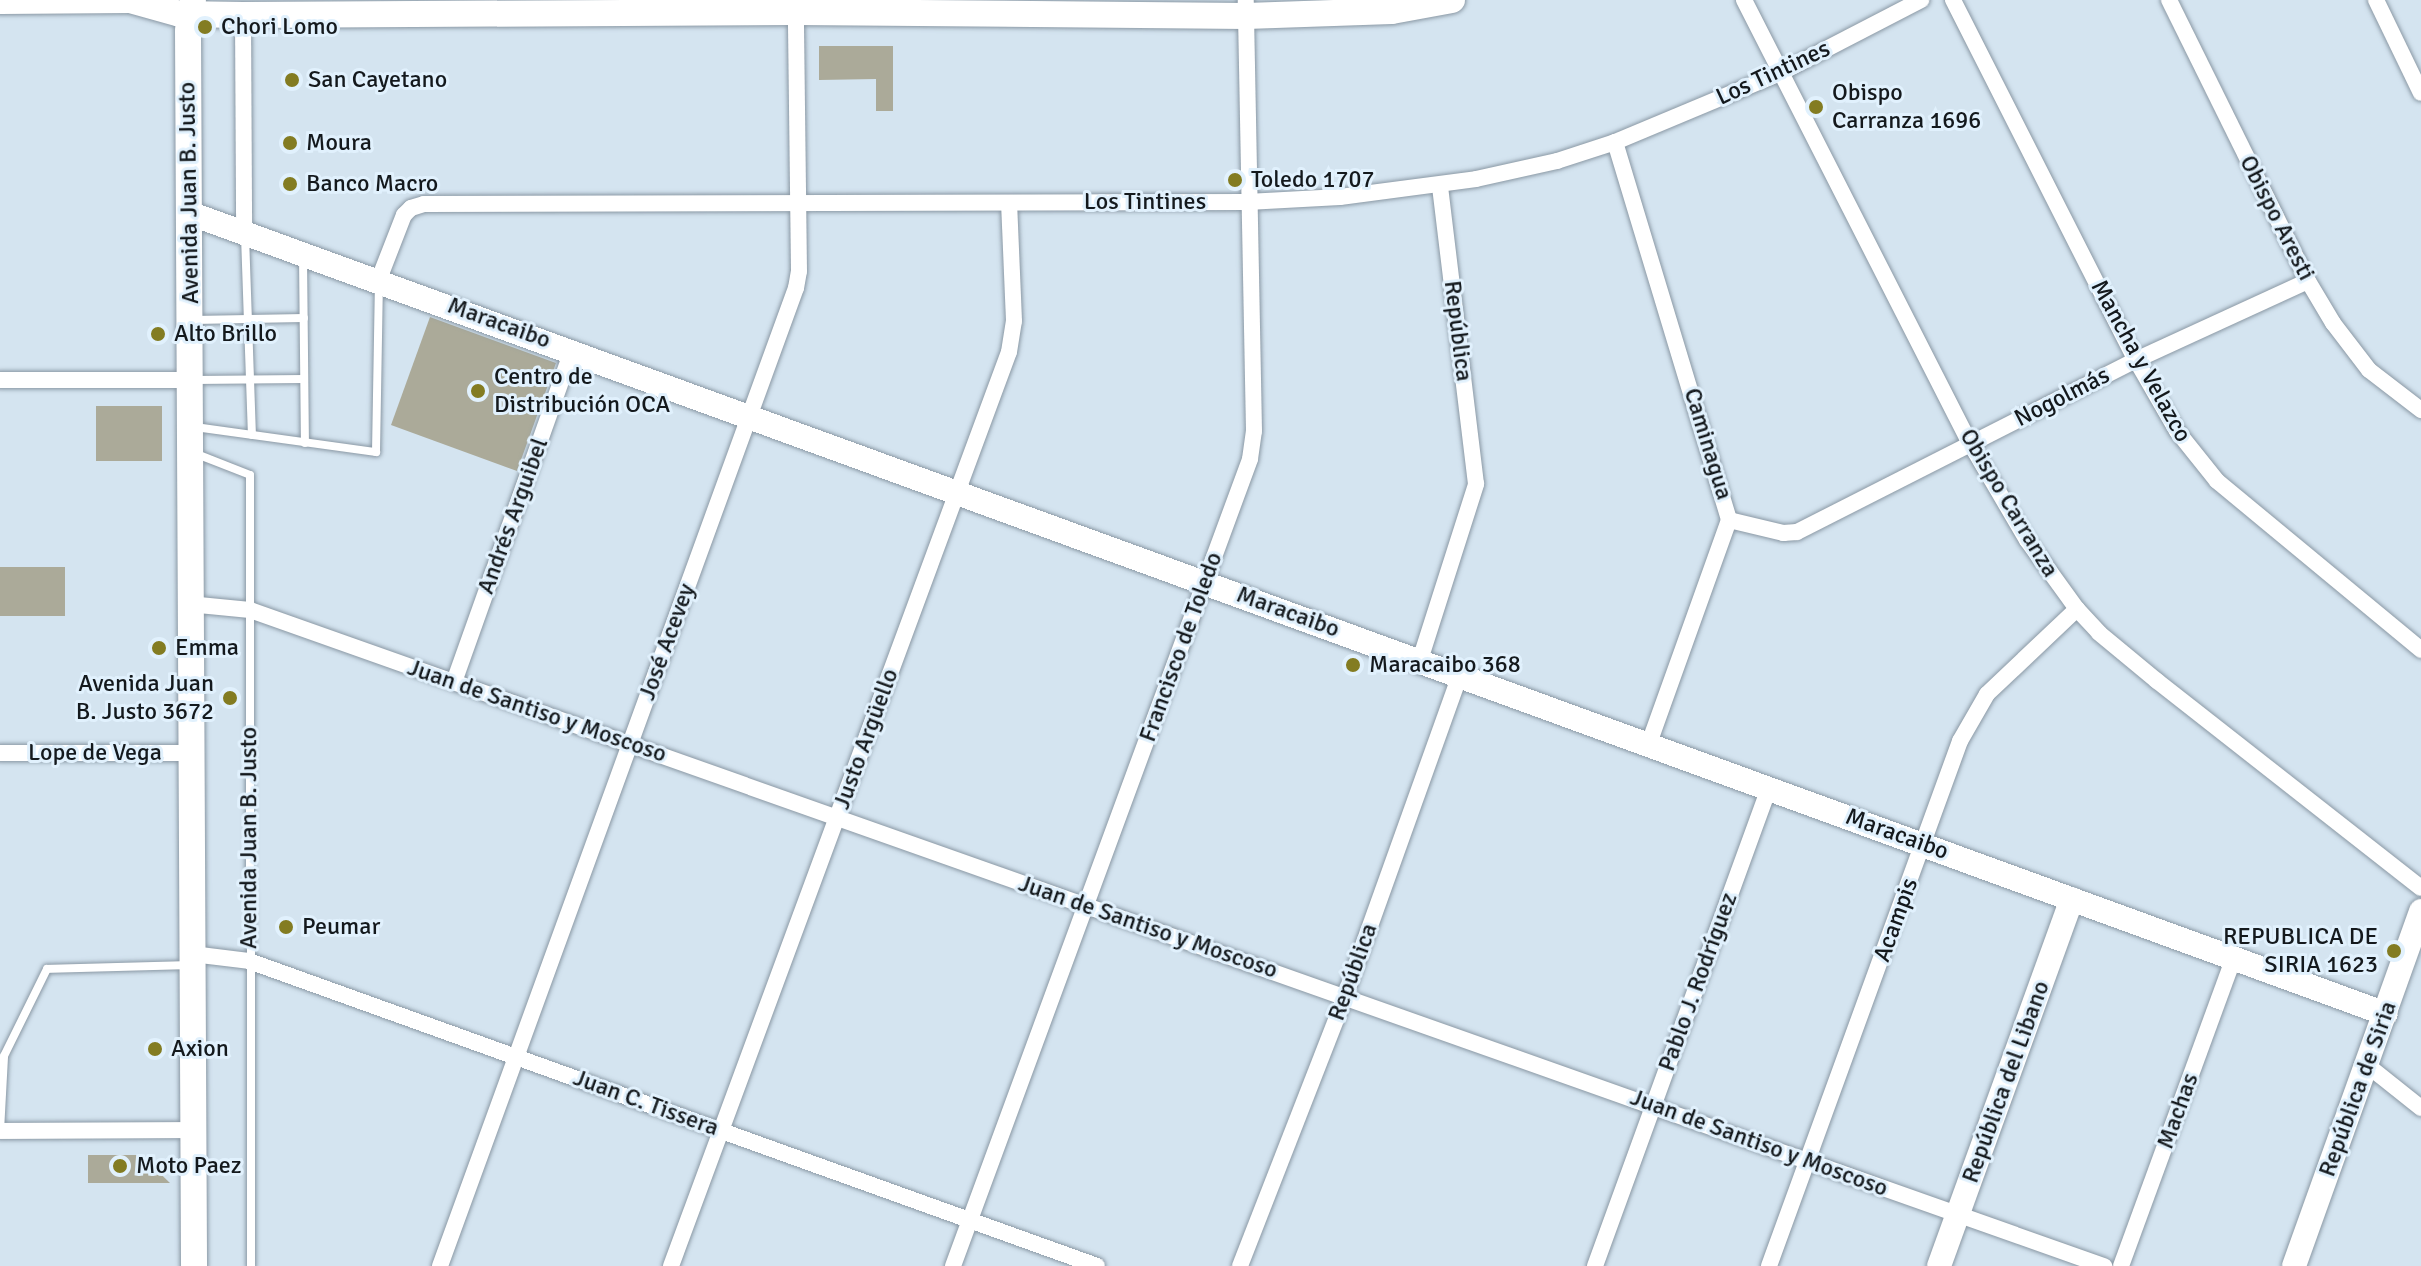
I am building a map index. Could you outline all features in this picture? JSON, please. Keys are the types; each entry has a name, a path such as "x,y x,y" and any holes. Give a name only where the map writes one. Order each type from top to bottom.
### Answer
{"main road":[{"path":"0,1 131,0 187,12 243,15 796,6 1392,11 1452,0"},
{"name":"Avenida Juan B. Justo","path":"187,12 194,1266"},
{"name":"Maracaibo","path":"189,213 379,279 2386,1014"},
{"name":"República del Libano","path":"1939,1266 2072,899"},
{"name":"República de Siria","path":"2294,1266 2421,911"}],"street":[{"name":"Obispo Carranza","path":"1744,0 1970,443 2039,558 2077,609 2099,633 2157,681 2421,888"},
{"name":"Los Tintines","path":"379,279 404,215 424,204 1247,202 1440,185 1557,161 1615,142 1782,72 1921,0"},
{"name":"Mancha y Velazco","path":"1953,0 2136,360 2177,431 2217,481 2421,650"},
{"name":"Obispo Aresti","path":"2169,0 2308,281 2351,351 2369,370 2421,410"},
{"path":"2376,0 2421,93"},
{"name":"José Acevey","path":"440,1266 796,288 796,6"},
{"name":"Francisco de Toledo","path":"953,1266 1250,459 1254,431 1247,202 1246,8"},
{"path":"243,15 244,230"},
{"name":"Caminagua","path":"1615,142 1729,520 1649,744"},
{"name":"República","path":"1420,660 1476,484 1440,185"},
{"name":"Justo Argüello","path":"671,1266 1014,335 1009,203"},
{"name":"Nogolmás","path":"1729,520 1783,533 1797,532 2136,360 2308,281"},
{"name":"Andrés Arguibel","path":"454,682 572,350"},
{"path":"0,380 191,380"},
{"name":"Juan de Santiso y Moscoso","path":"189,604 250,610 2104,1266"},
{"name":"Acampis","path":"1769,1266 1960,741 1980,705 2003,676 2077,609"},
{"name":"República","path":"1240,1266 1345,996 1460,675"},
{"name":"Lope de Vega","path":"0,753 190,753"},
{"name":"Pablo J. Rodríguez","path":"1595,1266 1769,788"},
{"name":"Machas","path":"2121,1266 2234,957"},
{"name":"Juan C. Tissera","path":"192,960 249,961 1097,1266"},
{"path":"2367,1065 2421,1108"},
{"path":"0,1131 193,1130"}],"lane":[{"path":"244,230 252,435"},
{"path":"303,252 305,443"},
{"path":"190,439 252,435 376,452 379,279"},
{"path":"191,320 304,318"},
{"path":"191,380 304,379"},
{"name":"Avenida Juan B. Justo","path":"190,439 250,475 251,1266"},
{"path":"0,1131 4,1056 47,969 192,960"}],"building":[{"path":"819,46 893,46 893,111 876,111 876,79 819,80"},
{"name":"Centro de Distribución OCA","path":"430,317 556,363 517,471 391,425"},
{"path":"96,406 162,406 162,461 96,461"},
{"path":"0,567 65,567 65,616 0,616"},
{"name":"Moto Paez","path":"88,1155 141,1155 170,1183 88,1183"}],"place":[{"name":"Chori Lomo","path":"205,27"},
{"name":"San Cayetano","path":"292,80"},
{"name":"Obispo Carranza 1696","path":"1816,107"},
{"name":"Moura","path":"290,143"},
{"name":"Toledo 1707","path":"1235,180"},
{"name":"Banco Macro","path":"290,184"},
{"name":"Alto Brillo","path":"158,334"},
{"name":"Centro de Distribución OCA","path":"478,391"},
{"name":"Emma","path":"159,648"},
{"name":"Maracaibo 368","path":"1353,665"},
{"name":"Avenida Juan B. Justo 3672","path":"230,698"},
{"name":"Peumar","path":"286,927"},
{"name":"REPUBLICA DE SIRIA 1623","path":"2394,951"},
{"name":"Axion","path":"155,1049"},
{"name":"Moto Paez","path":"120,1166"}]}
